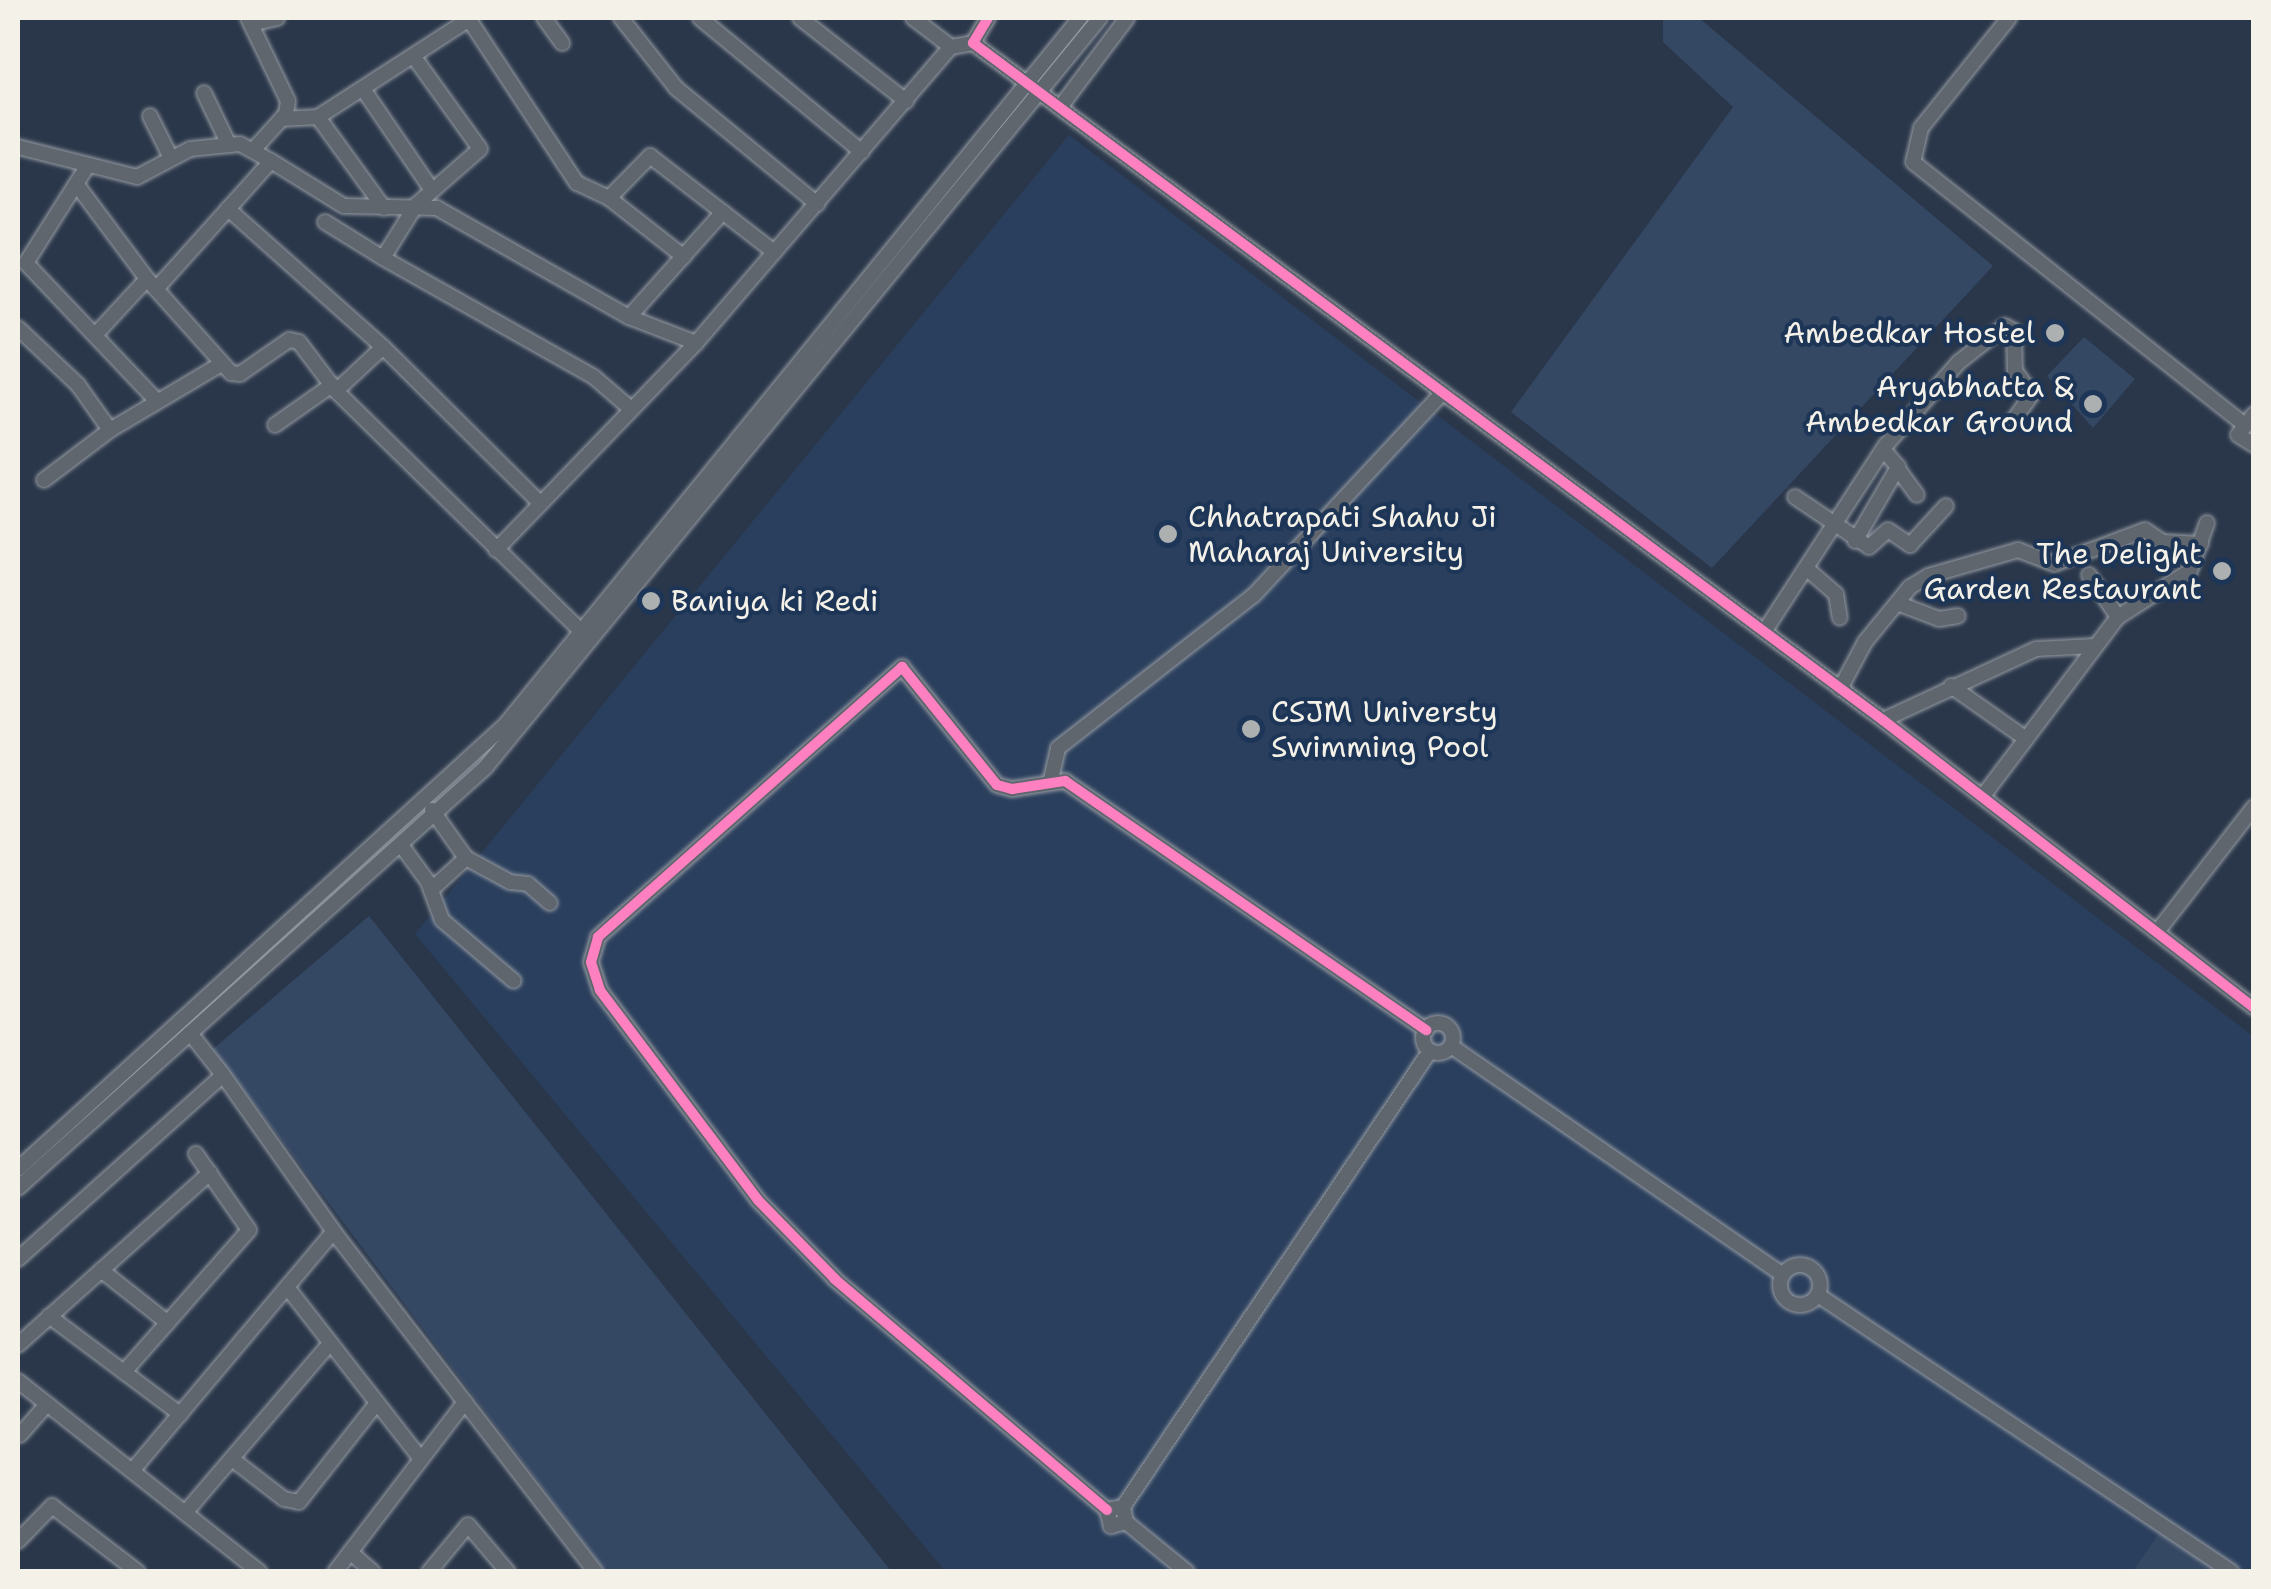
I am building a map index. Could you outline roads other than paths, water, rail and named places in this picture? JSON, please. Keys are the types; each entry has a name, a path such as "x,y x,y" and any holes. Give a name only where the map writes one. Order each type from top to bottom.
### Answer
{"street":[{"path":"254,148 281,119 286,96 250,21 277,18"},
{"path":"281,119 318,117 469,18 573,177 609,198 684,257"},
{"path":"544,18 562,43"},
{"path":"621,18 676,88 817,204"},
{"path":"700,18 862,152"},
{"path":"800,18 906,101"},
{"path":"913,18 951,47"},
{"path":"973,43 988,18"},
{"path":"18,1188 431,808 529,707 1034,87 1080,18"},
{"path":"529,707 580,631 1034,87 1100,18"},
{"path":"1061,106 1127,18"},
{"path":"2009,18 1921,128 1913,162 2246,425 2254,446"},
{"path":"496,550 696,343 951,47 973,43 1840,688 2254,1008"},
{"path":"383,258 416,205 480,149 414,57"},
{"path":"363,89 432,190"},
{"path":"204,93 229,145"},
{"path":"150,116 171,158"},
{"path":"318,117 384,208"},
{"path":"157,401 96,334 29,270 32,244 82,176 106,166 137,177 171,158 229,145 254,148 328,201 384,208 437,208 629,318 696,343"},
{"path":"18,147 82,176 151,284 222,364 240,374 294,339 334,388 580,631"},
{"path":"609,198 647,155 774,252"},
{"path":"96,334 151,284 173,270 271,162"},
{"path":"228,210 383,346 540,503"},
{"path":"629,318 723,212"},
{"path":"324,222 594,376 631,409"},
{"path":"18,232 32,244"},
{"path":"1764,632 1883,449 1959,362 2005,326 2014,331 2016,371 2032,394 2014,420"},
{"path":"18,328 83,391 110,430"},
{"path":"275,425 334,388 383,346"},
{"path":"44,480 110,430 222,364"},
{"path":"1051,779 1058,748 1254,595 1443,392"},
{"path":"1883,449 1918,496"},
{"path":"1855,541 1898,469"},
{"path":"1796,497 1855,541 1873,546 1888,530 1910,545 1946,506"},
{"path":"1983,796 2118,617 2190,571 2207,524"},
{"path":"1840,688 1864,642 1897,603 1928,576 2018,550 2054,564 2145,530 2163,542 2201,544"},
{"path":"1806,568 1836,594 1840,618"},
{"path":"2089,575 2118,617"},
{"path":"1897,603 1939,619 1958,616"},
{"path":"1882,720 2041,648 2094,646"},
{"path":"1187,1572 782,1227 600,990 590,962 604,930 902,668 997,784 1012,789 1051,779 1076,788 1426,1030 1430,1051"},
{"path":"1951,686 2026,739"},
{"path":"2157,932 2254,807"},
{"path":"18,1169 401,845 431,808"},
{"path":"431,808 466,858 510,882 528,884 550,903"},
{"path":"401,845 431,890 447,926 514,981"},
{"path":"431,890 466,858"},
{"path":"193,1024 223,1075 333,1232 596,1572"},
{"path":"1426,1030 1446,1025 1451,1046 1783,1275"},
{"path":"1119,1513 1430,1051 1451,1046"},
{"path":"18,1259 223,1075"},
{"path":"124,1372 249,1230 196,1154"},
{"path":"18,1345 210,1173"},
{"path":"132,1471 333,1232"},
{"path":"1795,1266 1810,1268 1820,1280 1818,1295 1805,1304 1790,1302 1781,1290 1783,1275 1795,1266"},
{"path":"101,1270 168,1324"},
{"path":"287,1287 421,1459"},
{"path":"1818,1295 2232,1572"},
{"path":"49,1316 180,1414"},
{"path":"186,1513 330,1343"},
{"path":"18,1381 260,1572"},
{"path":"334,1572 464,1402"},
{"path":"18,1435 47,1404"},
{"path":"232,1459 284,1499 298,1502 377,1404"},
{"path":"18,1541 52,1506 138,1572"},
{"path":"429,1572 468,1525 508,1572"},
{"path":"350,1552 374,1572"}],"place":[{"name":"Ambedkar Hostel","path":"2055,333"},
{"name":"Aryabhatta & Ambedkar Ground","path":"2093,404"},
{"name":"Chhatrapati Shahu Ji Maharaj University","path":"1168,534"},
{"name":"The Delight Garden Restaurant","path":"2222,571"},
{"name":"Baniya ki Redi","path":"651,601"},
{"name":"CSJM Universty Swimming Pool","path":"1251,729"}]}
